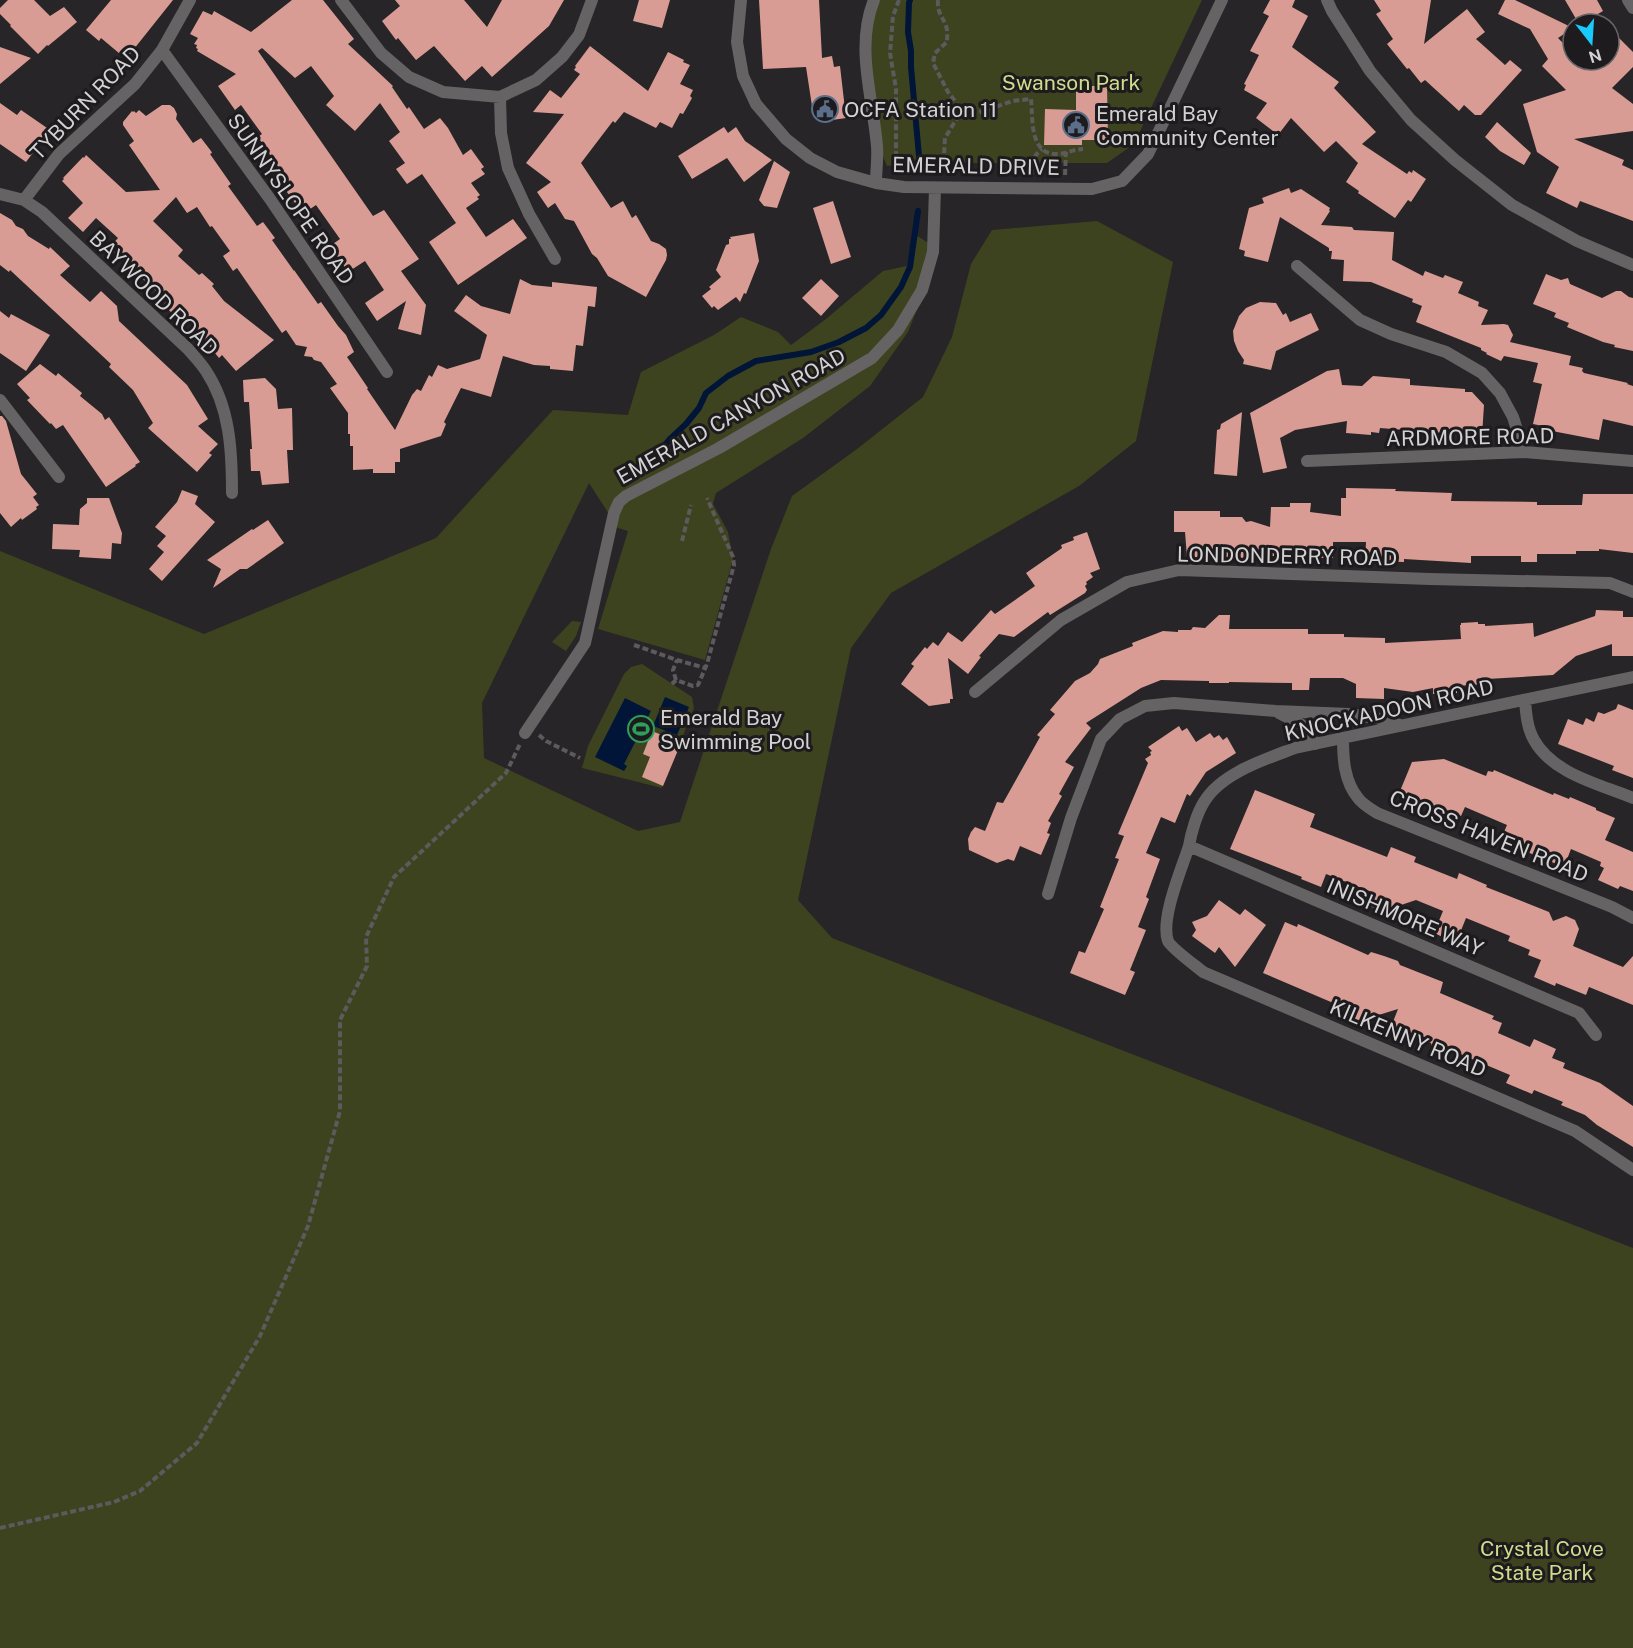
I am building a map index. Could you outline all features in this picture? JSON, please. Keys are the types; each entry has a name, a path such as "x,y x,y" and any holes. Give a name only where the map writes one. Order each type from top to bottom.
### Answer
{"street":[{"name":"TYBURN ROAD","path":"24,200 59,154 135,84 162,50 190,0"},
{"path":"341,0 381,53 409,77 443,92 500,97 536,80 562,57 579,35 592,0"},
{"name":"EMERALD DRIVE","path":"741,0 736,42 743,76 756,104 786,139 810,158 837,172 876,183 904,187 1092,189 1122,181 1148,154 1222,0"},
{"path":"874,0 868,15 865,42 877,148 876,183"},
{"path":"1327,0 1370,71 1411,120 1455,160 1512,205 1577,241 1633,265"},
{"path":"1628,0 1633,8"},
{"name":"SUNNYSLOPE ROAD","path":"162,50 270,199 387,372"},
{"path":"500,97 501,133 508,168 529,214 555,259"},
{"name":"EMERALD CANYON ROAD","path":"527,730 585,643 614,513 619,502 626,496 719,448 872,358 898,330 922,290 933,252 935,188"},
{"name":"BAYWOOD ROAD","path":"0,194 24,200 42,212 188,349 205,369 216,387 225,411 230,439 232,493"},
{"path":"1297,266 1360,320 1391,334 1446,352 1482,373 1500,393 1513,417 1524,452"},
{"path":"0,400 59,477"},
{"name":"ARDMORE ROAD","path":"1307,460 1524,452 1633,461"},
{"name":"LONDONDERRY ROAD","path":"975,692 1061,620 1127,582 1179,570 1610,583 1633,592"},
{"name":"KNOCKADOON ROAD","path":"1169,943 1166,925 1170,906 1204,802 1226,780 1255,763 1295,748 1633,677"},
{"path":"1525,700 1527,720 1534,740 1551,761 1574,775 1633,798"},
{"path":"1048,894 1071,818 1101,739 1120,719 1145,706 1174,703 1349,714 1376,718 1401,726"},
{"path":"1276,711 1302,725 1315,744"},
{"name":"CROSS HAVEN ROAD","path":"1343,738 1343,760 1348,781 1358,799 1377,813 1612,907 1633,918"},
{"name":"INISHMORE WAY","path":"1190,846 1580,1013 1596,1035"},
{"name":"KILKENNY ROAD","path":"1169,943 1203,972 1575,1131 1633,1170"}],"path":[{"path":"899,0 893,16 890,53 896,89 896,154 901,161 912,168 943,170 945,138 962,110"},
{"path":"938,0 938,10 948,34 947,42 935,53 933,63 948,92 962,110 975,114 1012,101 1031,99 1036,140 1042,149 1052,154 1083,149"},
{"path":"1032,188 1032,165 1036,153 1042,149"},
{"path":"1065,188 1066,152"},
{"path":"677,660 674,682 698,685 705,668 734,565 733,557 707,498"},
{"path":"682,541 691,505"},
{"path":"634,645 705,668"},
{"path":"0,1528 114,1502 131,1495 140,1491 197,1443 260,1336 308,1226 340,1111 340,1020 367,966 366,937 394,877 506,773 527,730 580,758"}],"green space":[{"name":"Swanson Park","path":"880,0 1202,0 1134,144 1107,163 912,163 887,166 879,147 869,44 873,17"},
{"name":"Crystal Cove State Park","path":"1097,221 1173,262 1136,441 1079,486 891,593 851,648 798,900 832,938 1633,1248 1633,1648 0,1648 0,551 204,634 436,538 553,410 628,415 641,372 714,335 741,317 778,332 791,345 883,271 907,266 914,234 935,247 908,332 870,386 803,438 716,493 713,504 728,532 733,559 705,660 598,629 628,531 618,528 589,483 482,703 484,758 638,831 680,822 771,549 792,496 923,397 952,337 971,264 992,230"},
{"path":"572,621 581,622 576,636 566,651 552,642"},
{"name":"Emerald Bay Swimming Pool","path":"642,664 692,697 694,708 662,788 582,768 588,746 624,674 631,667"}],"water":[{"path":"665,697 689,707 677,735 653,726"},
{"path":"625,698 651,711 624,764 627,766 624,771 595,757"}],"building":[{"path":"8,0 34,0 50,16 64,7 77,22 38,54 0,14 0,8"},
{"path":"111,0 173,0 126,59 101,38 99,41 86,30"},
{"path":"292,0 323,0 354,39 348,44 393,86 407,109 409,107 424,129 440,118 463,155 471,149 484,167 481,169 485,174 471,183 480,195 477,197 479,199 466,208 486,237 513,219 527,238 458,285 429,242 456,223 422,174 407,184 396,169 405,163 389,141 400,132 380,103 355,131 326,105 334,96 311,66 295,78 262,48 258,51 373,216 384,210 419,259 401,271 426,305 421,335 398,329 406,301 377,321 365,303 384,290 365,261 348,272 330,246 340,239 316,205 303,214 273,173 279,168 258,137 262,134 241,105 235,110 218,86 236,74 197,51 197,45 194,44 198,38 190,34 203,11 212,15 214,11 251,32"},
{"path":"395,0 464,0 487,27 502,0 564,0 549,26 492,77 482,66 465,81 434,46 416,60 398,38 396,40 382,21 400,6"},
{"path":"639,0 670,0 662,28 633,21"},
{"path":"759,0 819,0 822,58 832,56 834,67 840,66 846,118 825,121 823,105 812,106 806,67 763,69"},
{"path":"1270,0 1295,0 1292,7 1308,16 1292,47 1339,82 1334,88 1376,132 1362,144 1407,174 1409,171 1412,173 1413,170 1426,179 1411,202 1408,200 1395,218 1346,182 1358,163 1336,141 1324,152 1291,118 1278,135 1256,118 1267,103 1244,90 1246,85 1244,84 1259,55 1250,51 1269,16 1263,13"},
{"path":"1374,0 1431,0 1424,44 1467,9 1485,32 1476,39 1505,65 1510,60 1522,70 1481,115 1475,115 1464,105 1459,111 1425,80 1421,83 1387,44 1393,39 1376,14 1381,11"},
{"path":"1505,0 1515,0 1561,22 1561,36 1558,38 1561,41 1561,72 1621,72 1621,40 1633,52 1633,67 1612,88 1633,104 1633,131 1574,139 1624,160 1622,165 1633,170 1633,221 1580,201 1577,208 1546,193 1559,167 1537,152 1523,104 1566,90 1542,66 1548,59 1530,29 1498,14"},
{"path":"1565,0 1597,0 1603,11 1601,12 1572,12"},
{"path":"590,46 648,91 668,52 690,65 680,84 693,90 690,96 692,98 672,128 660,122 656,128 624,112 615,123 613,121 581,163 611,208 623,201 632,218 636,215 651,241 666,249 666,260 646,297 608,276 592,254 574,221 565,219 555,203 548,208 537,192 551,182 526,163 564,114 533,112 550,90 561,98 580,74 574,70 575,66"},
{"path":"0,47 31,58 0,84"},
{"name":"Emerald Bay Community Center","path":"1076,86 1107,86 1108,140 1082,140 1082,145 1044,145 1045,109 1076,110"},
{"path":"0,103 17,115 21,110 50,130 26,162 0,144"},
{"path":"162,105 170,105 174,108 177,114 176,119 193,143 201,138 231,184 228,186 257,226 263,222 275,238 272,240 318,304 321,302 346,335 354,352 347,357 395,430 412,395 417,389 421,391 429,375 432,377 438,365 447,369 480,359 487,335 454,311 466,295 481,306 510,314 520,279 532,285 552,287 552,282 597,287 595,307 588,306 583,346 576,345 573,371 550,369 550,366 534,365 503,356 491,397 461,388 444,422 446,424 441,436 400,449 400,462 395,462 395,473 373,473 373,469 353,470 353,446 350,446 350,434 348,434 348,413 330,388 337,384 321,362 304,356 307,347 296,345 286,330 282,333 237,268 233,271 223,256 230,251 197,207 187,213 176,197 153,221 183,250 178,256 199,275 202,273 214,284 212,286 224,301 274,340 236,371 222,355 219,358 184,315 180,319 163,305 167,301 109,248 118,238 96,218 83,232 68,218 83,203 62,181 86,155 126,192 160,190 129,145 134,141 123,122 132,111 136,113 139,110 146,116"},
{"path":"1497,122 1531,153 1524,165 1500,151 1485,137"},
{"path":"724,127 728,133 736,127 745,141 772,160 744,182 727,158 692,179 678,156"},
{"path":"774,161 790,172 777,208 764,206 759,200"},
{"path":"1289,188 1291,193 1301,189 1330,208 1321,225 1352,227 1354,230 1394,232 1392,260 1423,276 1425,271 1463,282 1458,293 1479,302 1478,306 1488,310 1481,325 1508,325 1513,335 1510,342 1571,356 1569,365 1583,368 1584,373 1633,386 1633,426 1603,419 1599,440 1552,431 1553,428 1533,424 1542,384 1533,382 1538,363 1504,356 1501,361 1486,354 1481,348 1416,322 1422,306 1412,302 1413,299 1371,282 1343,281 1344,260 1331,259 1332,251 1329,251 1329,248 1280,217 1268,262 1244,256 1245,251 1239,249 1249,208 1264,203 1262,198"},
{"path":"833,201 851,257 831,264 813,208"},
{"path":"0,213 23,229 28,236 49,249 50,247 70,266 60,275 90,302 101,291 117,306 119,321 187,385 208,419 198,426 218,444 209,453 212,455 197,472 148,428 153,423 133,390 109,367 111,364 10,270 9,272 0,265"},
{"path":"754,233 759,261 746,294 744,293 740,302 736,297 718,310 714,306 712,308 702,296 721,277 716,270 726,245 729,244 730,237"},
{"path":"1546,274 1561,280 1568,278 1570,284 1602,298 1621,291 1633,298 1633,351 1614,347 1615,345 1567,327 1569,323 1554,317 1556,313 1533,304"},
{"path":"821,279 839,296 821,316 802,298"},
{"path":"1260,302 1276,303 1283,315 1286,313 1290,322 1311,313 1319,330 1276,351 1271,370 1243,364 1244,360 1234,341 1233,331 1239,316 1246,308"},
{"path":"0,311 9,318 11,314 50,335 26,371 0,353"},
{"path":"40,364 56,376 58,373 82,393 80,396 102,414 105,420 109,417 140,462 136,466 106,487 63,425 56,429 50,424 27,400 30,398 17,384"},
{"path":"1339,369 1342,385 1362,386 1373,376 1410,379 1410,385 1465,389 1465,392 1472,392 1484,405 1482,436 1380,428 1379,433 1371,432 1371,435 1346,433 1347,421 1295,430 1280,438 1287,468 1263,473 1250,413 1327,371"},
{"path":"265,378 276,389 278,409 292,408 293,450 287,450 289,483 262,485 260,471 251,471 249,402 244,402 243,380"},
{"path":"1242,412 1237,476 1214,474 1217,430 1220,429 1221,424"},
{"path":"0,416 6,421 21,474 37,494 33,497 39,505 37,509 11,527 0,513"},
{"path":"1346,488 1452,493 1451,501 1537,502 1537,505 1582,505 1583,494 1633,494 1633,553 1599,549 1599,551 1576,551 1576,554 1537,554 1537,562 1521,562 1521,556 1471,556 1471,563 1404,559 1404,562 1365,561 1366,542 1333,542 1333,558 1311,558 1311,556 1187,557 1185,532 1174,532 1174,511 1220,511 1220,517 1242,517 1246,522 1251,521 1270,527 1271,507 1290,507 1290,503 1311,503 1310,512 1341,516 1341,498 1346,498"},
{"path":"182,490 198,496 195,504 215,522 162,581 149,569 164,552 157,546 166,536 155,527 177,502"},
{"path":"87,498 109,498 122,533 121,544 112,543 111,559 79,557 80,550 52,549 53,524 79,525 80,509 87,503"},
{"path":"268,520 284,543 247,569 240,569 213,588 221,569 207,560"},
{"path":"1087,532 1100,569 1090,573 1093,577 1086,582 1085,593 1050,615 1048,612 1014,637 999,634 979,656 981,657 968,674 948,658 953,699 950,699 950,703 929,706 901,684 914,666 911,664 925,647 927,649 933,642 938,646 948,632 962,642 991,610 995,614 1035,586 1026,573 1062,548 1061,545"},
{"path":"1596,610 1623,611 1623,617 1633,617 1633,656 1612,656 1612,644 1576,656 1553,675 1487,679 1487,684 1457,686 1457,693 1433,694 1433,688 1413,692 1384,688 1384,699 1356,698 1356,684 1343,678 1310,678 1309,690 1292,690 1292,683 1209,683 1209,681 1161,680 1141,688 1086,723 1091,728 1065,762 1074,767 1059,794 1062,796 1048,821 1051,823 1047,833 1050,834 1041,855 1020,846 1014,861 1008,859 997,863 969,850 968,839 971,832 975,827 985,831 997,802 1003,803 1040,737 1037,735 1055,714 1050,710 1075,681 1090,673 1100,659 1163,631 1178,632 1178,630 1191,630 1193,627 1205,628 1219,615 1230,615 1229,629 1308,629 1308,634 1344,634 1344,637 1385,638 1385,643 1461,639 1461,623 1478,622 1485,626 1533,623 1534,637 1595,616"},
{"path":"1618,704 1633,710 1633,778 1612,770 1614,766 1558,744 1568,719 1583,725 1586,718 1594,722 1598,712 1604,714 1616,709"},
{"path":"1179,726 1182,731 1187,728 1196,742 1210,733 1214,738 1219,735 1223,740 1227,737 1236,753 1206,772 1190,796 1187,794 1175,823 1161,817 1146,853 1160,859 1146,897 1149,899 1138,927 1146,930 1130,970 1135,972 1125,995 1070,973 1079,951 1085,953 1104,909 1100,907 1119,859 1115,858 1124,836 1118,834 1148,763 1145,759 1151,755 1152,751 1148,747"},
{"path":"652,731 681,743 663,786 642,777 650,757 643,754"},
{"path":"1444,759 1486,776 1488,771 1493,772 1494,770 1553,795 1554,793 1569,799 1570,797 1615,818 1605,840 1633,852 1633,891 1620,886 1618,889 1598,880 1604,868 1600,866 1601,862 1571,849 1564,867 1500,841 1507,825 1465,807 1461,816 1444,809 1442,811 1400,791 1412,762"},
{"path":"1255,790 1315,814 1310,827 1387,857 1391,847 1416,857 1414,862 1457,879 1459,873 1487,885 1486,887 1549,912 1553,921 1566,916 1575,920 1579,929 1573,946 1623,967 1633,956 1633,1005 1589,987 1586,995 1534,977 1541,960 1528,955 1530,950 1508,941 1510,936 1466,918 1456,943 1434,933 1443,911 1416,900 1398,906 1394,916 1367,905 1372,892 1326,874 1321,887 1301,879 1302,877 1230,849"},
{"path":"1219,900 1240,915 1245,909 1266,925 1235,967 1219,947 1215,953 1192,936 1196,930 1192,922 1207,916"},
{"path":"1285,922 1297,927 1298,924 1368,955 1371,952 1398,961 1400,965 1443,982 1440,993 1494,1016 1492,1019 1502,1023 1498,1033 1530,1047 1534,1039 1556,1049 1552,1058 1565,1063 1563,1068 1600,1083 1633,1106 1633,1147 1585,1115 1561,1105 1563,1102 1534,1090 1532,1094 1506,1083 1510,1075 1441,1046 1433,1049 1431,1043 1391,1027 1398,1009 1356,1022 1352,1011 1263,973"}],"waterway":[{"path":"910,0 908,32 919,156"},
{"path":"646,467 699,408 706,393 728,376 756,361 811,352 839,342 866,328 881,315 901,287 910,267 918,211"}],"place":[{"name":"OCFA Station 11","path":"825,109"},
{"name":"Emerald Bay Community Center","path":"1076,125"},
{"name":"Emerald Bay Swimming Pool","path":"641,729"}]}
